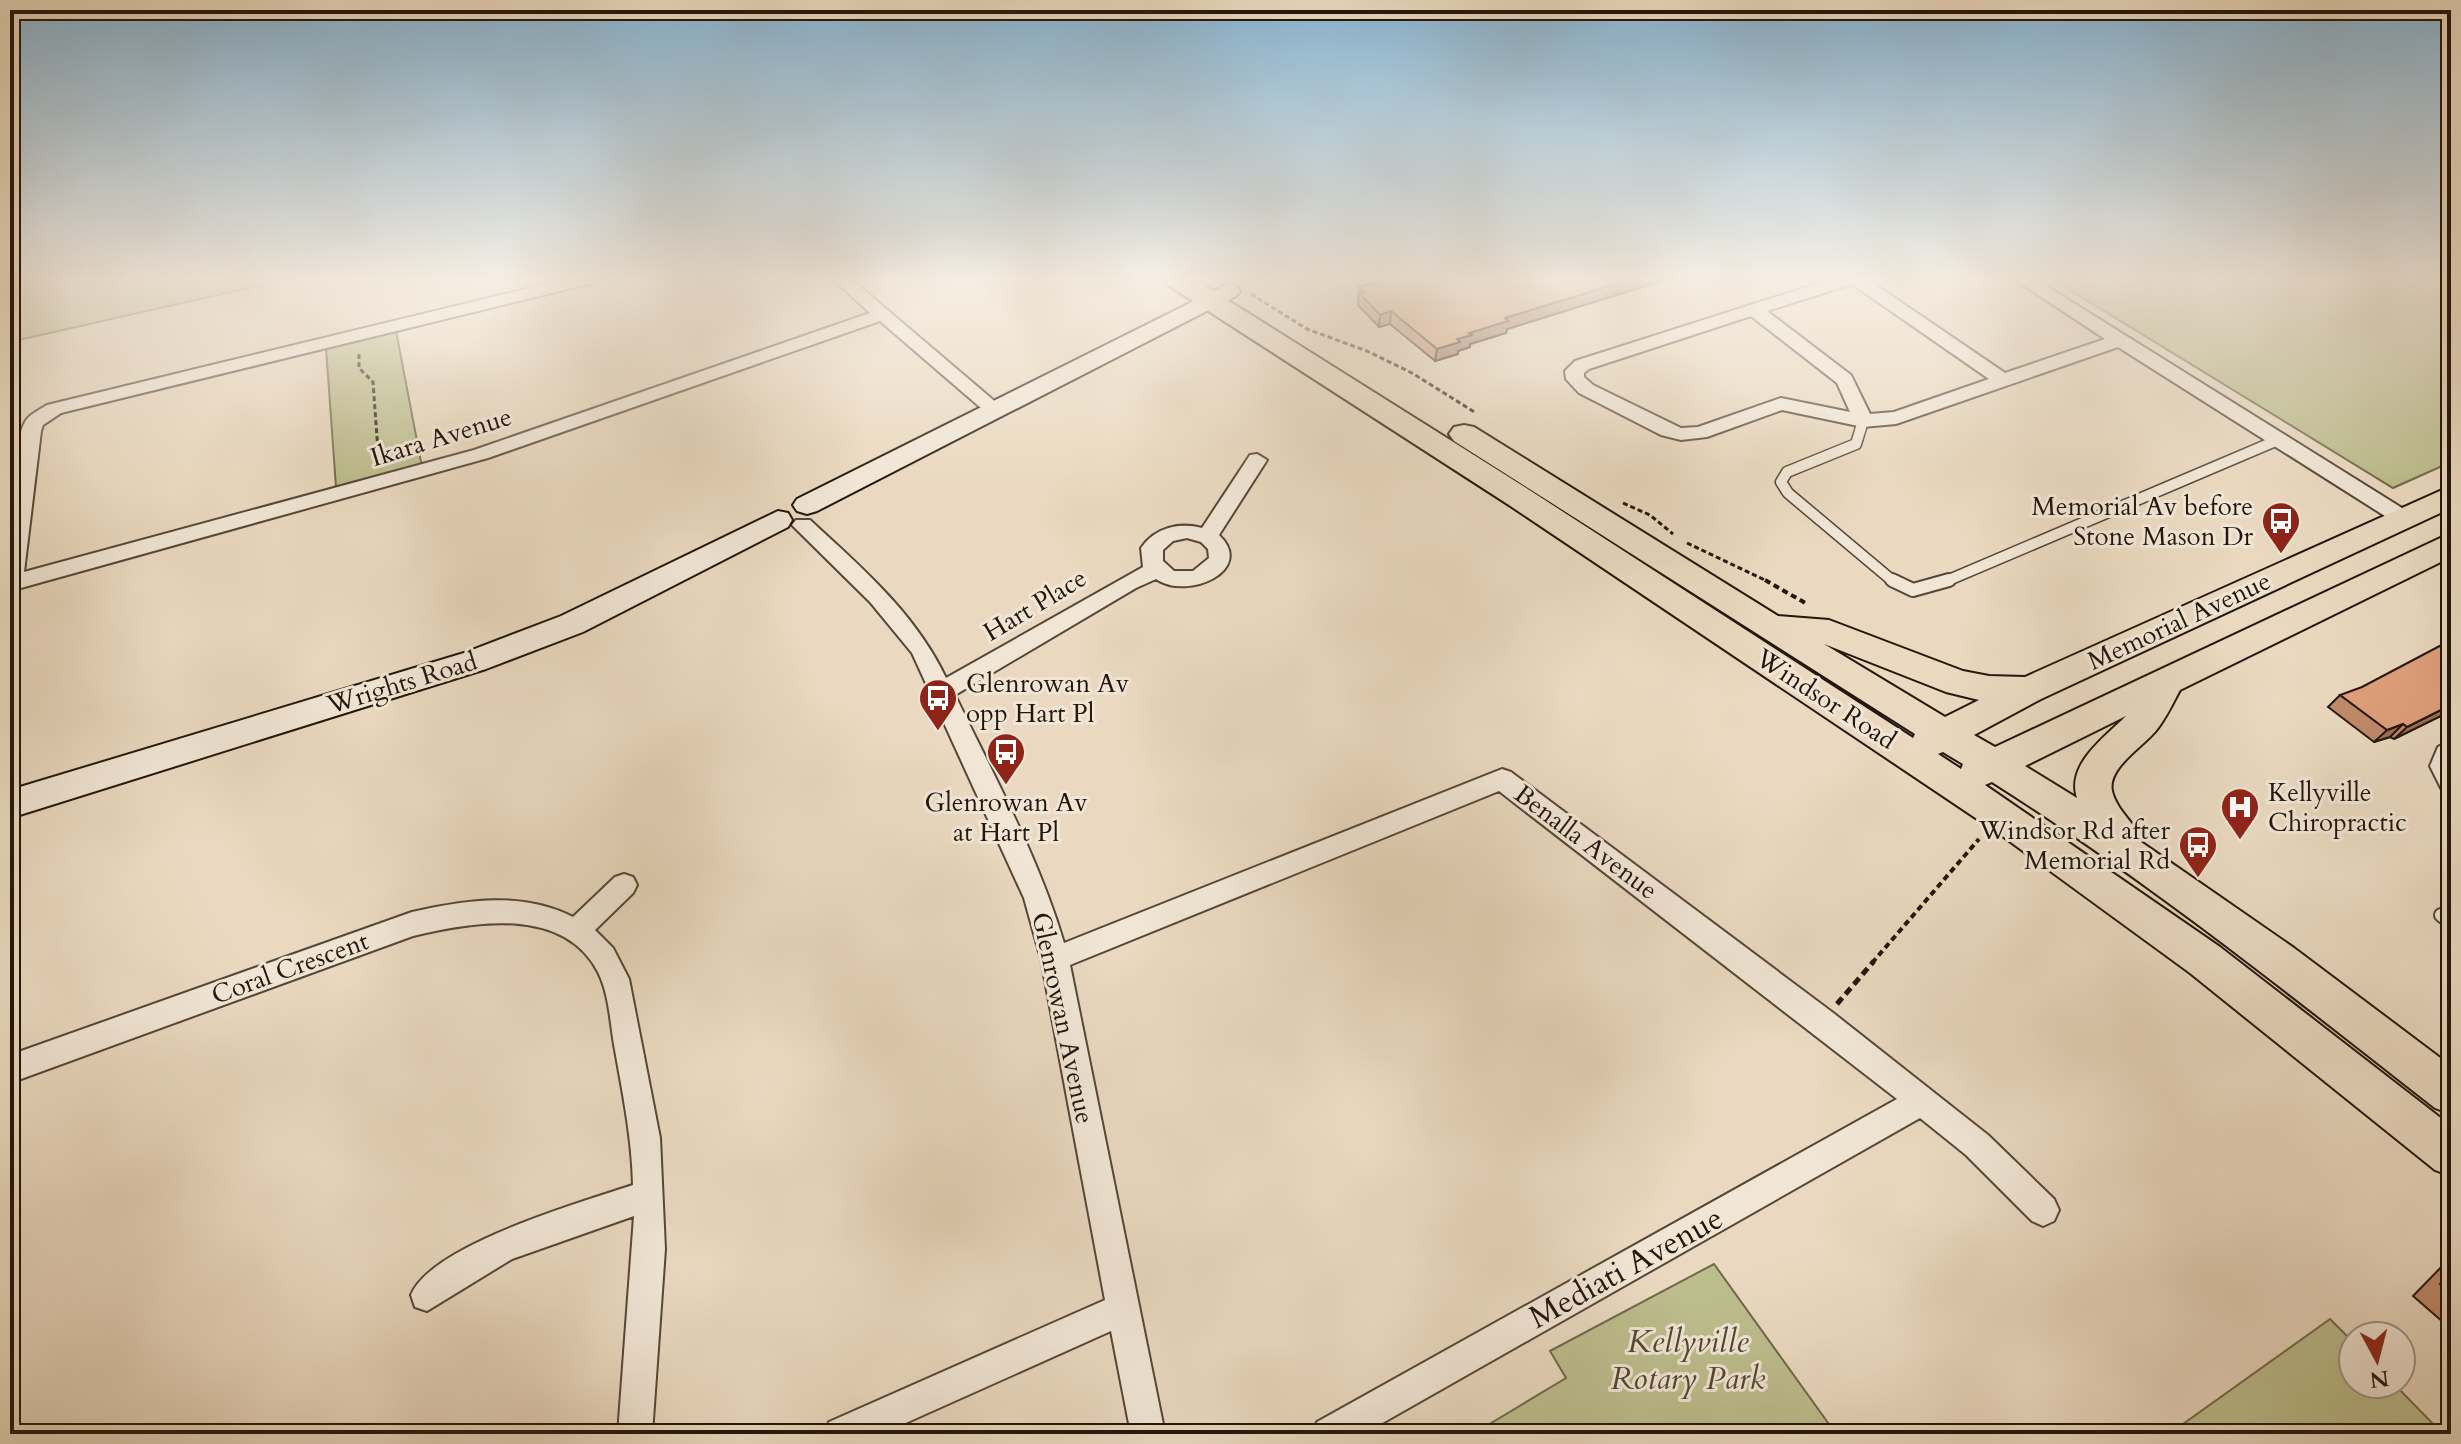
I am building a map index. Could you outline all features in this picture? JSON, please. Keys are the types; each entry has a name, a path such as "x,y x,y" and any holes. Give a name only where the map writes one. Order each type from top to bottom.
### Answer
{"main road":[{"name":"Windsor Road","path":"1304,346 1520,498 1954,783 2205,960 2451,1154"},
{"name":"Windsor Road","path":"1317,346 1518,467 2143,862 2339,1004 2451,1093"},
{"name":"Memorial Avenue","path":"1909,753 2029,690 2451,496"},
{"name":"Memorial Avenue","path":"1954,783 2451,544"},
{"path":"1772,627 1829,632 1958,683 1989,689 2029,690"},
{"path":"2143,862 2100,811 2091,785 2094,772 2143,722 2167,682"}],"street":[{"path":"11,583 31,431 43,415 71,403 306,346"},
{"name":"Ikara Avenue","path":"11,583 481,454 791,346"},
{"path":"919,346 995,410"},
{"name":"Wrights Road","path":"10,804 541,638 796,517 1116,346"},
{"path":"1640,346 1582,365 1574,371 1575,379 1586,389 1681,434 1700,433 1781,404 1863,421 1910,414 2101,346"},
{"path":"1801,346 1844,379 1863,421"},
{"path":"1954,346 2004,381"},
{"path":"2129,346 2403,518"},
{"path":"1208,536 1257,460"},
{"name":"Glenrowan Avenue","path":"796,517 904,625 921,649 1037,898 1055,959 1148,1434"},
{"path":"1187,531 1208,536 1215,541 1221,555 1219,563 1206,575 1174,579 1157,570 1150,556 1157,541 1187,531"},
{"name":"Hart Place","path":"942,691 1128,583 1157,570"},
{"name":"Benalla Avenue","path":"1055,959 1502,779 1822,1021 1977,1145 2043,1210"},
{"path":"576,931 624,885"},
{"name":"Coral Crescent","path":"10,1069 412,924 447,915 511,912 542,917 576,931 605,959 619,992 645,1137 649,1244 635,1434"},
{"name":"Mediati Avenue","path":"1329,1434 1922,1101"},
{"path":"427,1295 479,1258 505,1245 648,1195"},
{"path":"841,1434 1122,1309"}],"lane":[{"path":"1863,421 1856,444 1787,472 1781,482 1788,493 1890,579 1913,590 1932,587 2278,440"}],"path":[{"path":"362,346 357,357 359,368 373,382 380,484"},
{"path":"1354,346 1412,373 1480,416"},
{"path":"1614,498 1650,515 1677,537 1741,566 1817,610"},
{"path":"1822,1021 1979,839"}],"green space":[{"path":"399,346 422,467 336,487 326,348"},
{"path":"2162,346 2451,346 2451,462 2393,488"},
{"name":"Kellyville Rotary Park","path":"1714,1264 1836,1434 1473,1434 1566,1378 1550,1351"},
{"path":"2330,1319 2337,1326 2337,1400 2410,1400 2443,1434 2169,1434"}],"building":[{"path":"2451,640 2451,705 2407,727 2403,724 2387,730 2340,695 2362,687"},
{"path":"2451,1272 2451,1293 2440,1284"}],"place":[{"name":"Memorial Av before Stone Mason Dr","path":"2281,555"},
{"name":"Glenrowan Av opp Hart Pl","path":"938,732"},
{"name":"Glenrowan Av at Hart Pl","path":"1006,786"},
{"name":"Kellyville Chiropractic","path":"2240,841"},
{"name":"Windsor Rd after Memorial Rd","path":"2198,879"}]}
